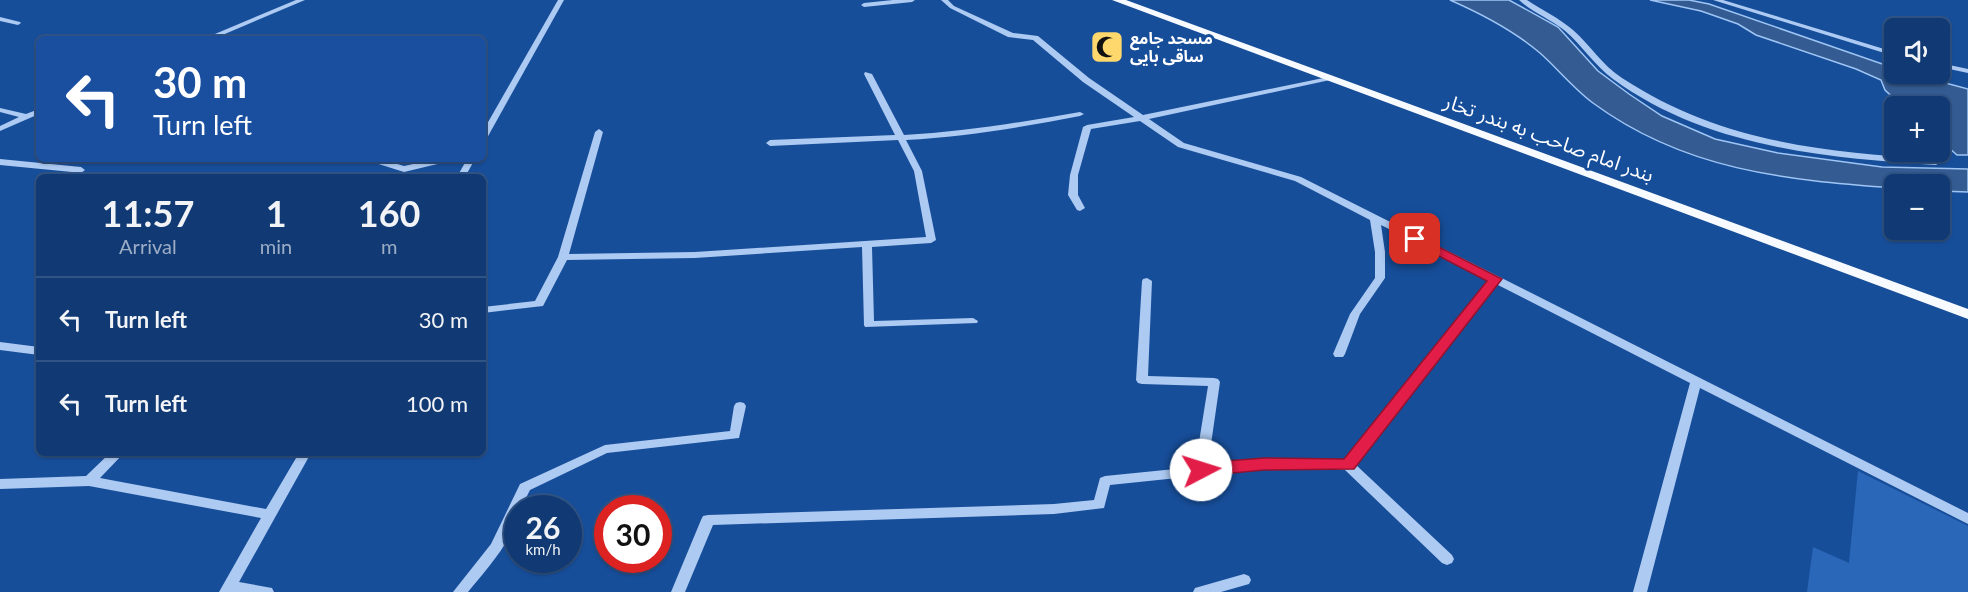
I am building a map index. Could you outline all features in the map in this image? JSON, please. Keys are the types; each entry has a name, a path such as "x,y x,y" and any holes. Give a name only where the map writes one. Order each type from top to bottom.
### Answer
{"main road":[{"name":"بندر امام صاحب به بندر تخار","path":"1117,0 1968,314"}],"street":[{"path":"214,36 302,0"},
{"path":"486,133 561,0"},
{"path":"864,5 912,0"},
{"path":"944,0 952,7 1011,35 1035,38 1086,80 1181,145 1298,179 1968,519"},
{"path":"1522,0 1565,27 1615,77 1666,109 1708,127 1798,149 1884,157"},
{"path":"1716,0 1834,38 1884,51"},
{"path":"0,19 18,22"},
{"path":"1950,67 1968,71"},
{"path":"563,256 695,255 931,240 918,171 868,74"},
{"path":"1080,208 1073,195 1074,175 1088,127 1142,118 1330,78"},
{"path":"0,110 27,117"},
{"path":"0,129 36,112"},
{"path":"770,143 933,136 1080,114"},
{"path":"486,310 539,304 563,256 599,132"},
{"path":"0,162 81,170 75,174"},
{"path":"382,162 404,169 434,162"},
{"path":"1339,354 1355,314 1380,278 1380,252 1375,219"},
{"path":"867,244 869,326 973,321"},
{"path":"1348,465 1495,279"},
{"path":"1147,280 1142,380 1214,382 1201,470"},
{"path":"0,346 36,351"},
{"path":"1640,592 1696,381"},
{"path":"460,592 496,547 525,487 606,449 735,435 740,406"},
{"path":"89,481 115,456"},
{"path":"267,592 228,589 303,456"},
{"path":"678,592 708,520 1054,509 1099,504 1105,481 1264,464 1348,465 1448,559"},
{"path":"0,484 89,481 270,515"},
{"path":"1200,592 1244,580"}],"shaded area":[{"path":"1450,0 1509,0 1558,27 1598,71 1629,94 1662,116 1715,139 1778,153 1882,167 1968,169 1968,192 1950,191 1950,174 1884,174 1884,187 1775,175 1737,168 1699,157 1628,126 1593,103 1540,53 1519,37"},
{"path":"1650,0 1689,0 1709,4 1884,65 1884,84 1949,84 1968,89 1968,155 1957,155 1950,149 1950,96 1891,96 1885,90 1881,80 1856,69 1756,35 1738,24 1701,11"},
{"path":"1858,471 1968,526 1968,592 1807,592 1813,547 1849,563"}],"place":[{"name":"مسجد جامع ساقی بایی","path":"1107,47"}],"route":[{"path":"1201,470 1264,464 1348,465 1495,279 1415,239"}]}
